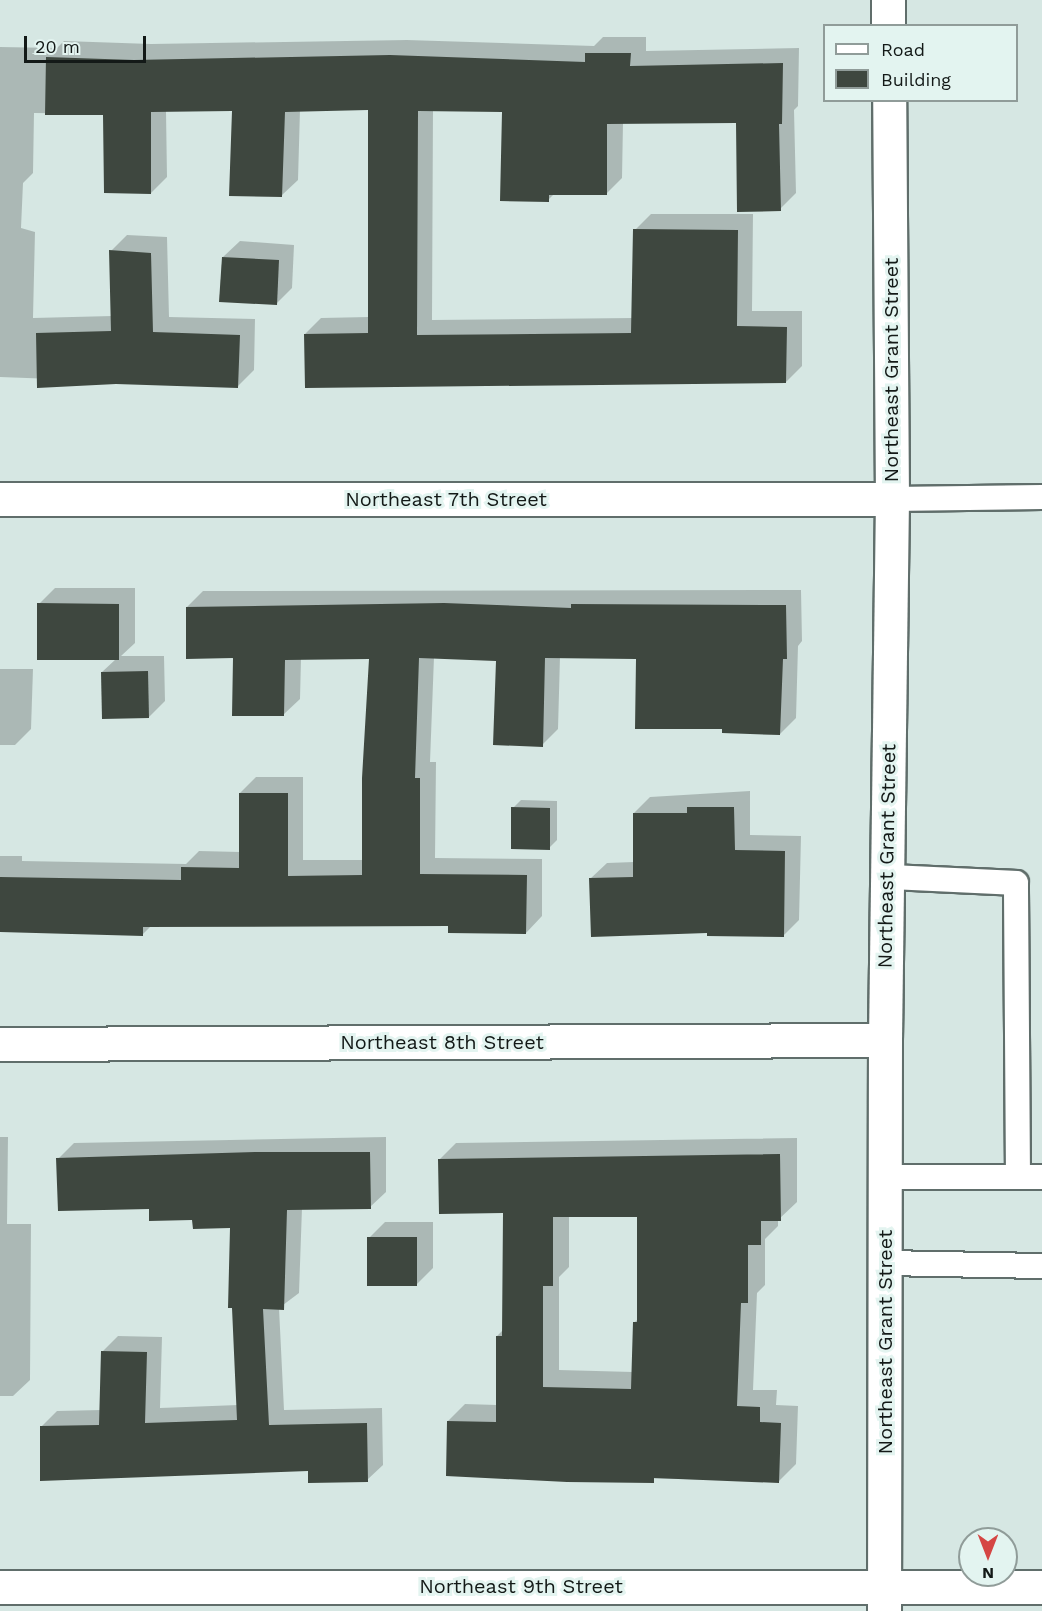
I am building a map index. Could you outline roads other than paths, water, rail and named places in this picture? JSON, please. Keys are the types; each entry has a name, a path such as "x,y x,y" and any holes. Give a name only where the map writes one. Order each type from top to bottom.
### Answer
{"street":[{"path":"888,0 888,24"},
{"name":"Northeast Grant Street","path":"884,1598 885,1040 892,499 889,102"},
{"name":"Northeast 7th Street","path":"0,499 892,499"},
{"name":"Northeast 8th Street","path":"0,1044 885,1040"},
{"name":"Northeast 9th Street","path":"0,1587 884,1598 1042,1587"}],"lane":[{"path":"892,499 1042,497"},
{"path":"887,877 1017,883 1018,1177"},
{"path":"885,1177 1042,1177"},
{"path":"885,1263 1042,1266"}]}
